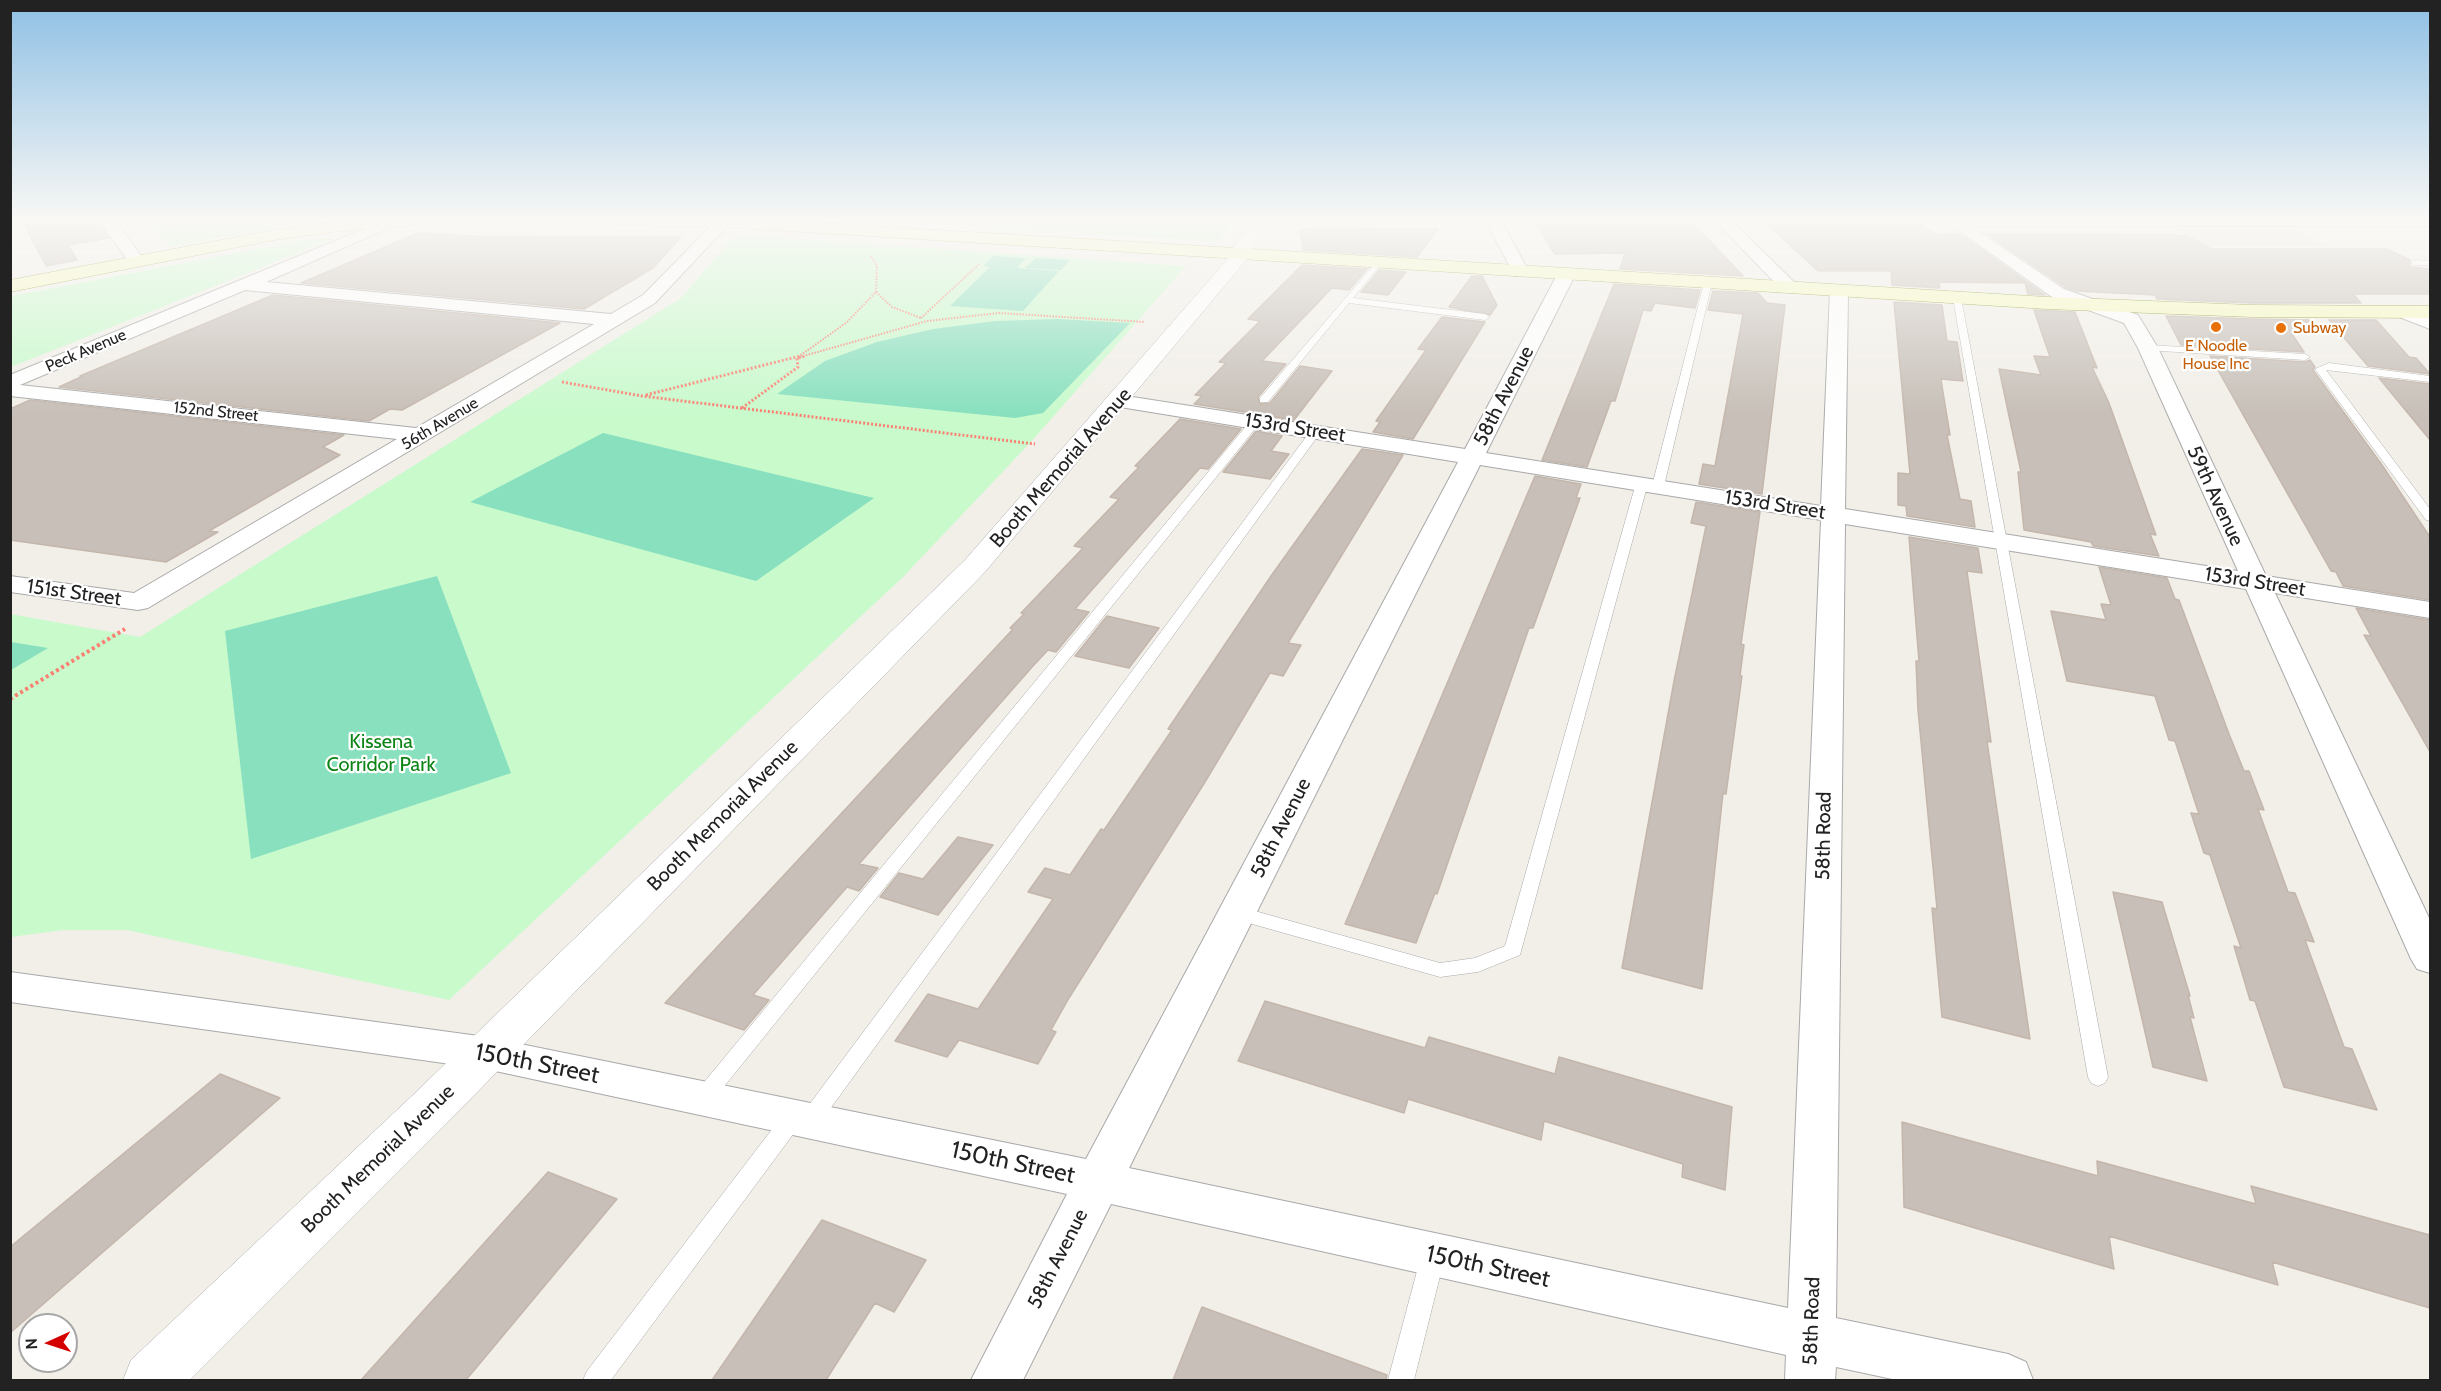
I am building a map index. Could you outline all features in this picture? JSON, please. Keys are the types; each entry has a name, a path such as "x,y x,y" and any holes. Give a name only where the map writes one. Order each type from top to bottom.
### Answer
{"main road":[{"path":"1747,285 1957,298 2252,311 2430,312"}],"street":[{"path":"242,285 615,320"},
{"name":"Peck Avenue","path":"10,382 242,285"},
{"name":"56th Avenue","path":"138,602 615,320 649,299 663,285"},
{"name":"Booth Memorial Avenue","path":"151,1380 486,1053 975,566 1120,401 1216,285"},
{"name":"58th Avenue","path":"996,1380 1560,285"},
{"name":"59th Avenue","path":"2046,285 2058,293 2131,319 2148,348 2430,959"},
{"name":"58th Road","path":"1811,1359 1839,291"},
{"path":"2405,313 2430,324"},
{"name":"152nd Street","path":"10,390 421,435"},
{"name":"153rd Street","path":"1120,401 2430,610"},
{"name":"151st Street","path":"10,584 138,602"},
{"name":"150th Street","path":"10,987 486,1053 1098,1181 1433,1255 1811,1359 2008,1380"}],"lane":[{"path":"1264,400 1360,285"},
{"path":"1237,913 1440,970 1478,966 1513,950 1707,285"},
{"path":"1957,298 2098,1077"},
{"path":"1347,300 1485,317"},
{"path":"2148,348 2305,357"},
{"path":"2430,379 2329,366 2320,369 2430,517"},
{"path":"703,1098 1255,422"},
{"path":"596,1380 801,1119 1316,431"},
{"path":"1401,1380 1433,1255"}],"path":[{"path":"797,358 846,323 876,291 876,285"},
{"path":"921,318 956,285"},
{"path":"876,291 892,307 927,321"},
{"path":"642,396 797,358 927,321 999,313 1145,322"},
{"path":"742,408 798,367 797,358"},
{"path":"557,381 642,396 1035,444"},
{"path":"10,699 127,628 138,602"}],"green space":[{"path":"69,285 217,285 11,367 11,296"},
{"name":"Kissena Corridor Park","path":"692,285 1169,285 1029,444 902,578 449,1000 127,930 63,930 11,937 10,614 140,637 681,298"},
{"path":"972,285 1046,285 1023,311 950,306"},
{"path":"1058,319 1130,323 1043,413 1015,418 777,394 825,361 877,342 933,329 995,321"},
{"path":"603,433 874,498 756,581 470,502"},
{"path":"437,576 511,773 251,859 225,631"},
{"path":"11,642 48,648 11,670"}],"building":[{"path":"322,285 625,285 584,309"},
{"path":"1282,285 1353,285 1349,290 1332,288 1262,361 1286,364 1258,397 1260,404 1270,403 1300,366 1332,371 1294,420 1194,404 1202,396 1195,395 1226,363 1219,362 1260,321 1248,319"},
{"path":"1367,285 1396,285 1388,295 1361,292"},
{"path":"1465,285 1487,285 1497,305 1490,315 1449,307"},
{"path":"1614,285 1700,290 1695,308 1655,303 1651,311 1643,310 1615,401 1611,401 1587,467 1542,460"},
{"path":"1892,285 1939,285 1940,288"},
{"path":"2026,285 2031,285 2045,295 2028,294"},
{"path":"2062,285 2430,285 2430,294 2353,294 2361,303 2252,303 2157,299 2155,295 2076,291"},
{"path":"1713,291 1758,293 1767,303 1785,305 1762,494 1699,484 1703,464 1715,466 1743,314 1708,310"},
{"path":"273,295 560,323 402,410 390,409 369,421 59,387 83,376 80,376"},
{"path":"1894,302 1942,305 1947,341 1957,342 1963,381 1941,379 1950,435 1947,435 1960,499 1971,501 1975,527 1907,516 1906,506 1898,505 1898,473 1910,474"},
{"path":"2034,310 2075,312 2097,368 2092,367 2109,403 2156,535 2150,534 2159,556 2093,546 2091,542 2024,530 2018,472 2021,472 1999,369 2041,375 2034,356 2050,357"},
{"path":"2166,316 2311,320 2292,334 2304,352 2181,345"},
{"path":"1442,317 1485,322 1413,439 1373,432 1380,422 1376,421 1426,350 1418,349"},
{"path":"2329,320 2376,320 2409,357 2416,358 2430,374 2368,366"},
{"path":"2210,356 2305,362 2310,360 2315,367 2313,370 2382,465 2430,537 2430,600 2343,586 2336,572 2331,571"},
{"path":"2379,378 2430,384 2430,440"},
{"path":"30,400 344,435 323,447 340,455 209,531 218,532 166,562 10,540 10,409"},
{"path":"1180,419 1241,429 1208,469 1200,468 1075,609 1089,612 1056,652 1048,650 1033,666 859,864 878,868 859,891 847,887 753,995 769,1000 744,1030 665,1003 1013,629 1010,628 1024,614 1021,613 1083,548 1074,546 1119,499 1110,497 1139,467 1135,466"},
{"path":"1256,431 1282,436 1271,451 1289,454 1270,479 1223,472"},
{"path":"1362,449 1403,455 1288,643 1301,645 1283,676 1270,673 1205,782 1069,998 1051,1030 1056,1032 1038,1064 959,1040 947,1057 895,1041 928,994 978,1009 1053,899 1028,892 1045,868 1070,875 1101,829 1104,830 1172,730 1168,729 1271,576"},
{"path":"1535,476 1581,484 1576,498 1580,498 1533,628 1529,628 1437,894 1435,893 1416,943 1345,924"},
{"path":"1696,502 1760,512 1741,644 1744,645 1740,676 1742,676 1726,794 1723,793 1702,989 1622,968 1674,681 1706,526 1691,523"},
{"path":"1909,537 1978,548 1982,573 1967,571 1991,742 1987,741 2030,1039 1942,1017 1932,908 1937,909 1918,710 1916,661 1919,661"},
{"path":"2099,567 2167,578 2175,599 2179,600 2229,734 2244,771 2249,771 2264,810 2258,809 2288,892 2295,893 2314,942 2305,940 2344,1047 2352,1049 2377,1110 2284,1087 2255,1001 2250,1000 2234,946 2241,948 2210,855 2204,853 2191,813 2199,814 2175,741 2169,740 2155,696 2067,681 2051,611 2106,620 2101,604 2111,605"},
{"path":"2356,608 2430,620 2430,752 2364,635 2371,636"},
{"path":"1107,616 1159,628 1129,668 1075,656"},
{"path":"958,837 993,845 938,915 880,897 899,873 923,879"},
{"path":"2113,892 2162,902 2190,996 2188,995 2194,1018 2190,1017 2207,1081 2153,1067"},
{"path":"1265,1001 1425,1048 1429,1037 1555,1074 1559,1057 1732,1107 1725,1190 1682,1177 1683,1164 1544,1121 1541,1140 1408,1099 1404,1113 1238,1061"},
{"path":"220,1074 280,1098 33,1313 18,1313 18,1326 10,1333 10,1247"},
{"path":"1902,1122 2098,1176 2097,1161 2256,1204 2251,1186 2430,1235 2430,1308 2272,1262 2278,1285 2109,1236 2114,1269 1904,1207"},
{"path":"548,1172 617,1199 466,1380 361,1380"},
{"path":"822,1220 926,1260 894,1312 875,1303 826,1380 712,1380"},
{"path":"1202,1307 1387,1375 1386,1380 1173,1380"}],"place":[{"name":"E Noodle House Inc","path":"2216,327"},
{"name":"Subway","path":"2281,328"}]}
